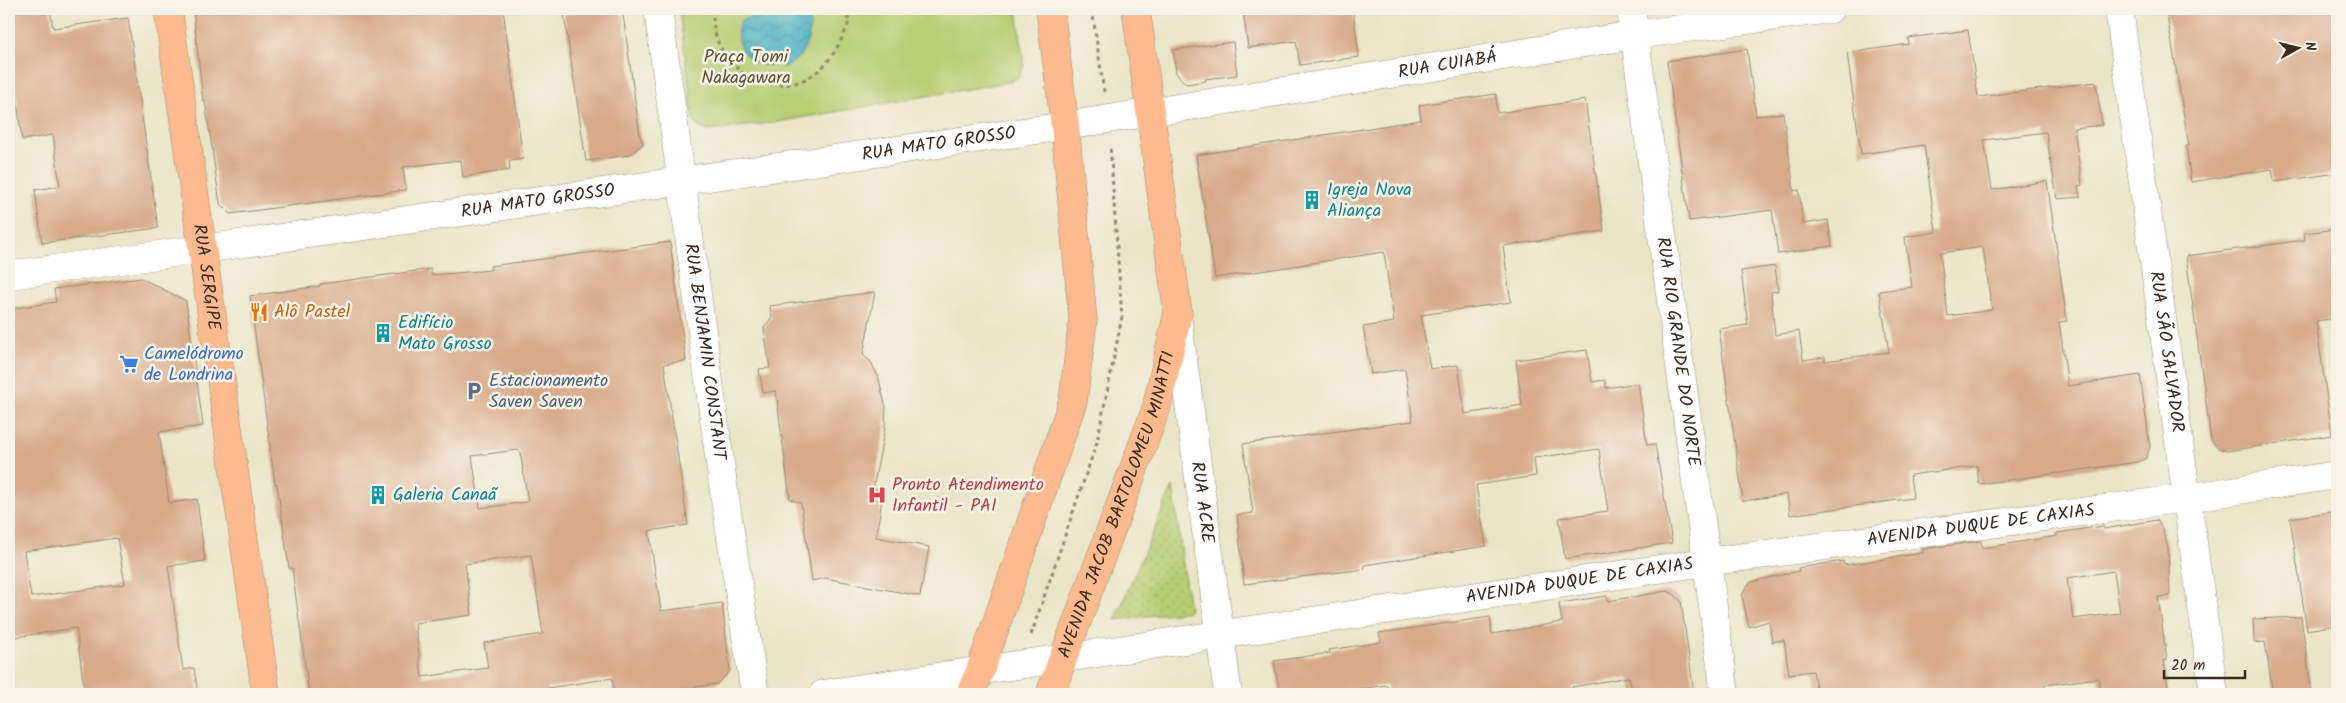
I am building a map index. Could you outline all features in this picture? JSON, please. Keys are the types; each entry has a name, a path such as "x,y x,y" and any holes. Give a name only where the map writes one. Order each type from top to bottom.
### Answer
{"main road":[{"name":"RUA SERGIPE","path":"168,9 266,694"},
{"path":"975,683 1073,401 1083,320 1065,126 1050,9"},
{"path":"1136,9 1178,312"},
{"name":"AVENIDA JACOB BARTOLOMEU MINATTI","path":"1050,694 1156,410 1178,312"}],"street":[{"name":"RUA BENJAMIN CONSTANT","path":"658,9 680,181 695,268 724,492 755,694"},
{"name":"RUA CUIABÁ","path":"1065,126 1633,22 1830,9"},
{"name":"RUA SÃO SALVADOR","path":"2120,9 2214,694"},
{"name":"RUA RIO GRANDE DO NORTE","path":"1633,22 1725,694"},
{"name":"RUA MATO GROSSO","path":"9,274 203,249 1065,126"},
{"name":"RUA ACRE","path":"1178,312 1178,336 1228,694"},
{"name":"AVENIDA DUQUE DE CAXIAS","path":"823,694 975,683 1062,659 1706,562 2186,498 2337,475"}],"path":[{"path":"714,9 715,29 723,53 746,76 765,84 778,86 811,76 830,59 850,20 836,9"}],"green space":[{"name":"Praça Tomi Nakagawara","path":"679,9 1017,9 1024,64 1019,77 1008,82 777,122 708,131 696,125 693,117"},
{"path":"1173,486 1189,611 1115,620"}],"water":[{"path":"759,9 810,9 810,27 807,44 798,58 783,68 781,63 762,65 753,61 741,48 738,30 741,20 761,14"}],"building":[{"path":"9,9 50,9 53,28 128,18 158,228 42,243 35,190 60,186 53,135 22,140 12,62 9,63"},
{"path":"193,9 503,9 523,159 509,161 510,170 463,177 461,160 403,167 406,190 230,214 220,204 205,100 203,101"},
{"path":"599,9 604,11 613,9 623,15 640,136 643,144 629,155 586,161 564,14"},
{"path":"1243,9 1353,9 1359,57 1300,65 1296,41 1248,48"},
{"path":"2166,9 2337,9 2337,123 2334,124 2337,173 2274,182 2272,169 2191,182 2186,146 2189,146"},
{"path":"1968,30 1978,97 2096,82 2102,125 2074,128 2082,185 2078,186 2080,197 2057,199 2046,132 1984,140 1992,190 2047,181 2067,321 2059,322 2068,386 2140,375 2150,447 2146,458 2138,462 1979,484 1977,466 1910,475 1913,498 1790,515 1787,494 1743,501 1719,329 1748,325 1741,271 1775,266 1778,291 1771,292 1775,335 1799,331 1803,360 1825,357 1825,361 1889,352 1879,291 1912,287 1905,237 1936,232 1924,145 1861,154 1847,53 1909,44 1908,38","holes":["1983,247 1992,310 1948,316 1940,253"]},
{"path":"1233,42 1237,75 1205,79 1206,81 1186,84 1176,73 1173,50"},
{"path":"1747,49 1756,116 1783,113 1794,191 1799,190 1803,224 1828,220 1832,246 1778,254 1772,210 1689,221 1667,61"},
{"path":"1496,94 1497,113 1585,100 1604,231 1503,246 1511,302 1421,315 1430,369 1458,365 1465,414 1522,405 1516,360 1587,350 1592,382 1605,380 1606,388 1638,383 1647,445 1655,444 1672,543 1565,559 1559,518 1608,511 1599,449 1534,458 1536,476 1476,485 1486,546 1364,565 1365,569 1244,584 1237,515 1253,513 1243,444 1413,421 1405,369 1371,374 1363,327 1394,322 1384,252 1215,278 1196,155 1421,120 1419,105"},
{"path":"2337,229 2337,318 2316,321 2332,435 2227,451 2218,448 2211,440 2186,256 2305,240 2304,233"},
{"path":"670,242 686,361 664,364 688,525 649,531 661,611 722,603 730,671 717,684 645,694 614,694 612,678 548,688 549,694 309,694 292,568 289,568 277,484 275,484 250,296 320,286 320,284 431,269 431,275 491,270 490,266","holes":["520,451 528,502 480,508 472,456","531,555 543,634 484,643 488,668 422,677 415,623 472,615 465,564"]},
{"path":"141,278 186,301 203,426 159,432 169,503 197,499 205,561 168,566 183,670 194,668 198,694 85,694 76,628 9,638 9,309 56,302 54,289","holes":["117,538 125,584 31,597 24,551"]},
{"path":"875,292 863,355 871,362 878,376 886,408 885,427 873,489 883,493 876,537 929,547 920,596 825,578 812,581 801,503 790,499 776,391 763,393 759,369 770,368 764,328 772,317 770,306"},
{"path":"2337,511 2337,625 2307,630 2290,518"},
{"path":"2157,520 2162,528 2168,549 2170,596 2158,597 2167,660 2164,661 2169,694 2101,694 2098,678 2044,685 2046,694 1817,694 1813,671 1789,674 1784,640 1772,642 1769,621 1749,627 1742,596 1746,587 1751,582 1799,571 1798,568 1843,561 1844,565 1923,553 1923,549 1981,541 1982,548 2057,536 2057,533 2103,526 2104,529","holes":["2114,571 2120,613 2073,619 2067,578"]},
{"path":"1667,591 1674,594 1681,601 1694,694 1633,694 1629,677 1572,687 1573,694 1388,694 1387,685 1326,694 1280,694 1274,661 1330,653 1329,650 1381,642 1379,633 1490,617 1492,634 1562,622 1559,603 1607,596 1608,601"},
{"path":"2301,617 2312,694 2273,694 2265,642 2254,643 2253,619"}],"place":[{"name":"Igreja Nova Aliança","path":"1312,200"},
{"name":"Alô Pastel","path":"259,312"},
{"name":"Edifício Mato Grosso","path":"383,333"},
{"name":"Camelódromo de Londrina","path":"129,364"},
{"name":"Estacionamento Saven Saven","path":"474,391"},
{"name":"Galeria Canaã","path":"378,495"},
{"name":"Pronto Atendimento Infantil - PAI","path":"877,495"}]}
